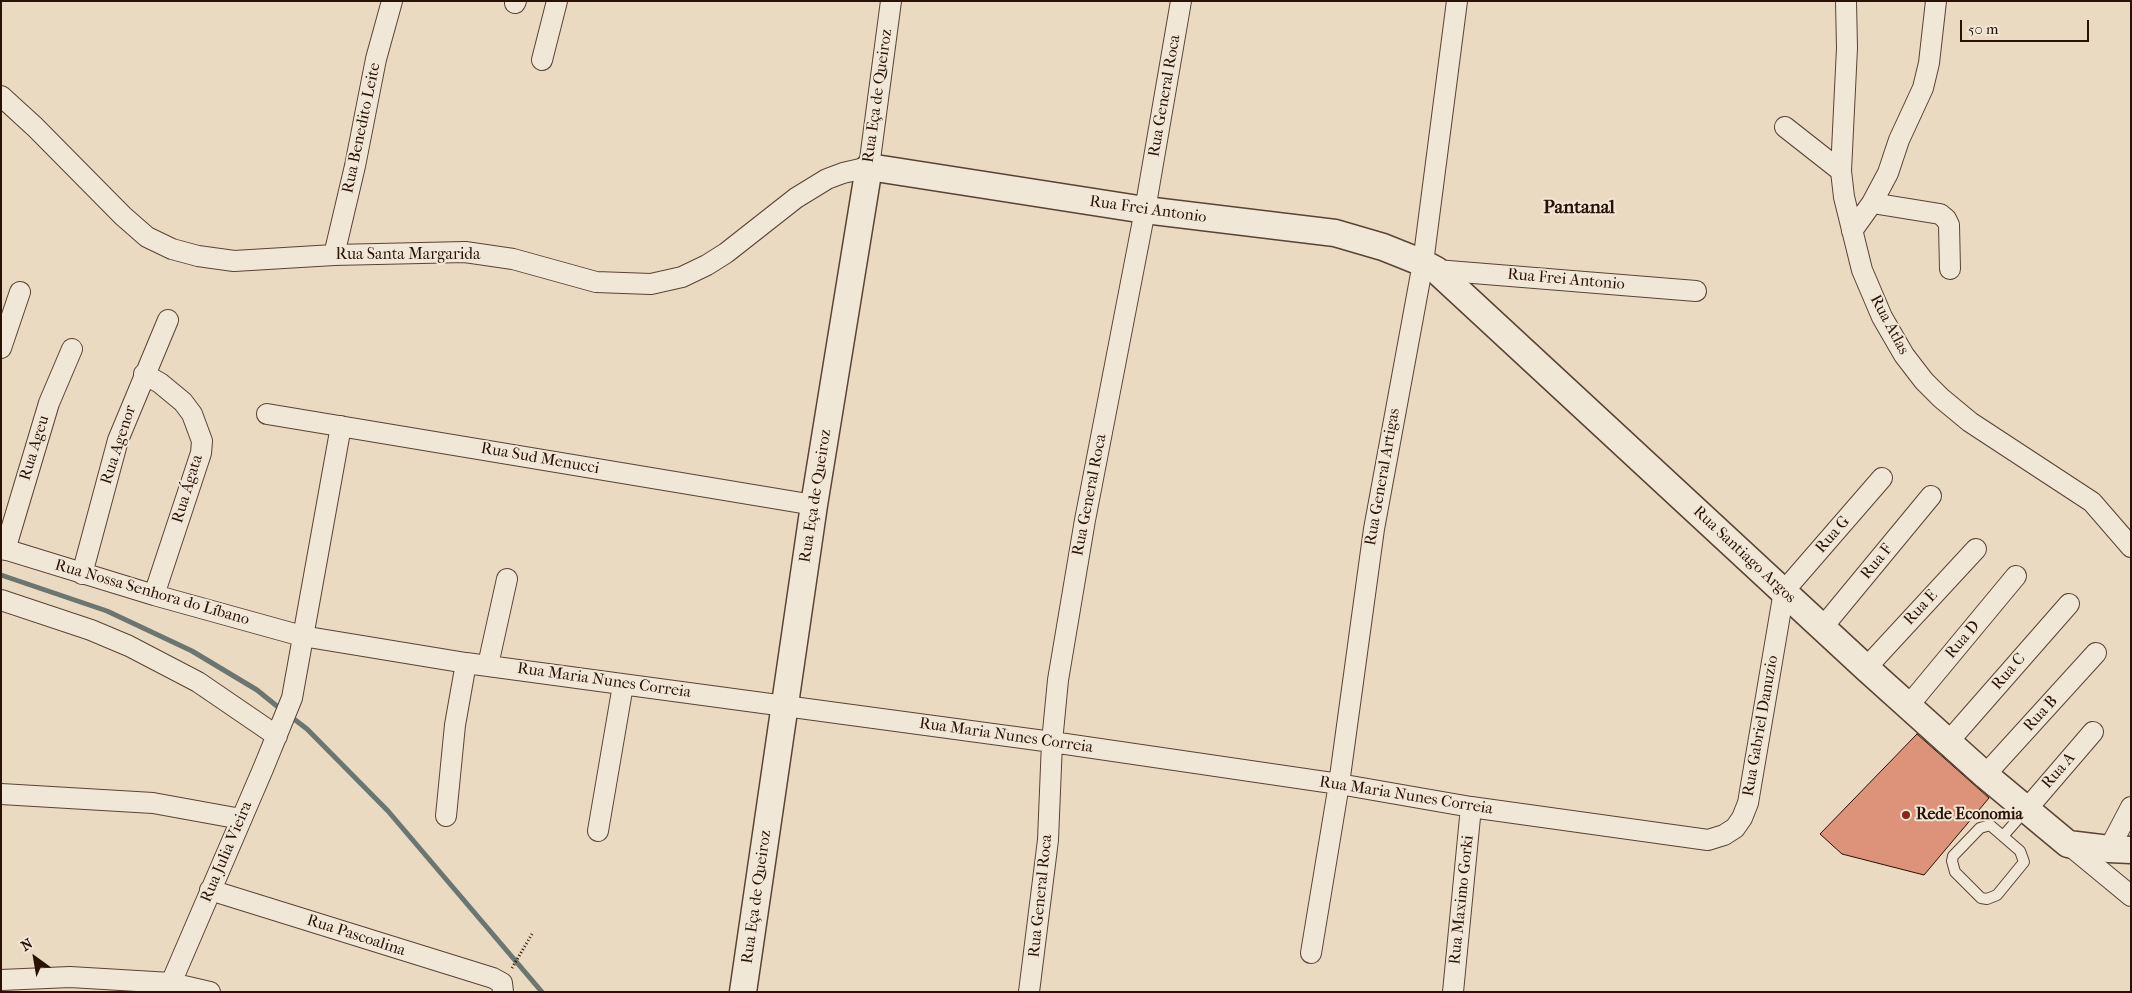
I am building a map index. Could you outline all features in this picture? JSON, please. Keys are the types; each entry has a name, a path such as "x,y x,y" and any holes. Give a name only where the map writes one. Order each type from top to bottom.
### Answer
{"street":[{"name":"Rua Benedito Leite","path":"334,255 355,166 376,59 392,1"},
{"path":"542,60 557,1"},
{"name":"Rua Eça de Queiroz","path":"743,992 814,505 869,167 891,1"},
{"name":"Rua General Roca","path":"1029,992 1048,840 1052,742 1058,680 1084,520 1145,210 1181,1"},
{"name":"Rua General Artigas","path":"1311,953 1338,784 1374,529 1429,267 1457,1"},
{"name":"Rua Atlas","path":"1846,1 1848,48 1840,171 1844,197 1862,270 1882,317 1904,355 1924,381 1941,398 1970,422 2092,502 2131,547"},
{"path":"1852,231 1872,203 1888,173 1899,140 1923,88 1929,63 1936,1"},
{"name":"Rua Santa Margarida","path":"1,96 123,216 147,237 164,245 198,256 234,261 434,252 492,255 596,282 651,284 682,277 707,265 726,253 796,198 827,179 869,167"},
{"path":"1784,127 1840,171"},
{"name":"Rua Frei Antonio","path":"869,167 1145,210 1335,233 1383,247 1429,267 1696,291"},
{"path":"1872,203 1940,214 1946,219 1949,225 1950,269"},
{"name":"Rua Santiago Argos","path":"1429,267 1866,668 1985,775 2068,844"},
{"path":"1,348 20,292"},
{"name":"Rua Agenor","path":"82,574 118,440 168,320"},
{"name":"Rua Ageu","path":"3,549 49,403 72,349"},
{"name":"Rua Ágata","path":"144,374 160,383 183,402 192,414 202,441 201,453 154,595"},
{"name":"Rua Sud Menucci","path":"266,414 814,505"},
{"path":"302,636 341,426"},
{"name":"Rua G","path":"1784,591 1882,478"},
{"name":"Rua F","path":"1822,628 1931,496"},
{"name":"Rua Nossa Senhora do Líbano","path":"3,549 154,595 302,636"},
{"name":"Rua E","path":"1866,668 1976,549"},
{"name":"Rua D","path":"1909,705 2016,576"},
{"path":"488,665 507,579"},
{"name":"Rua Gabriel Danuzio","path":"1708,840 1724,835 1736,828 1748,803 1784,591"},
{"path":"1,600 91,630 129,646 280,728"},
{"name":"Rua C","path":"1949,741 2069,604"},
{"name":"Rua Maria Nunes Correia","path":"302,636 466,663 1052,742 1338,784 1471,807 1708,840"},
{"name":"Rua Julia Vieira","path":"171,983 292,698 302,636"},
{"name":"Rua B","path":"1985,775 2096,653"},
{"path":"446,816 455,725 466,663"},
{"path":"598,831 623,684"},
{"name":"Rua A","path":"2026,810 2093,732"},
{"path":"1,794 153,802 241,819"},
{"name":"Rua Maximo Gorki","path":"1453,992 1471,807"},
{"path":"2068,844 2120,850 2131,807"},
{"path":"2068,844 2131,896"},
{"name":"Rua Pascoalina","path":"210,890 504,983"},
{"path":"1,980 70,977 171,983 210,992"}],"lane":[{"path":"2003,836 2026,810"},
{"path":"1985,826 1994,827 2003,836 2020,851 2024,862 1997,895 1992,898 1981,898 1955,872 1952,861 1953,856 1980,828 1985,826"}],"path":[{"path":"504,983 532,934"}],"building":[{"name":"Rede Economia","path":"1917,734 1989,798 1924,875 1842,854 1820,834"}],"waterway":[{"path":"1,575 107,611 192,651 257,690 283,711"},
{"path":"290,716 307,729 388,811 542,992"}],"place":[{"name":"Rede Economia","path":"1906,815"}],"district":[{"name":"Pantanal","path":"1579,208"}]}
